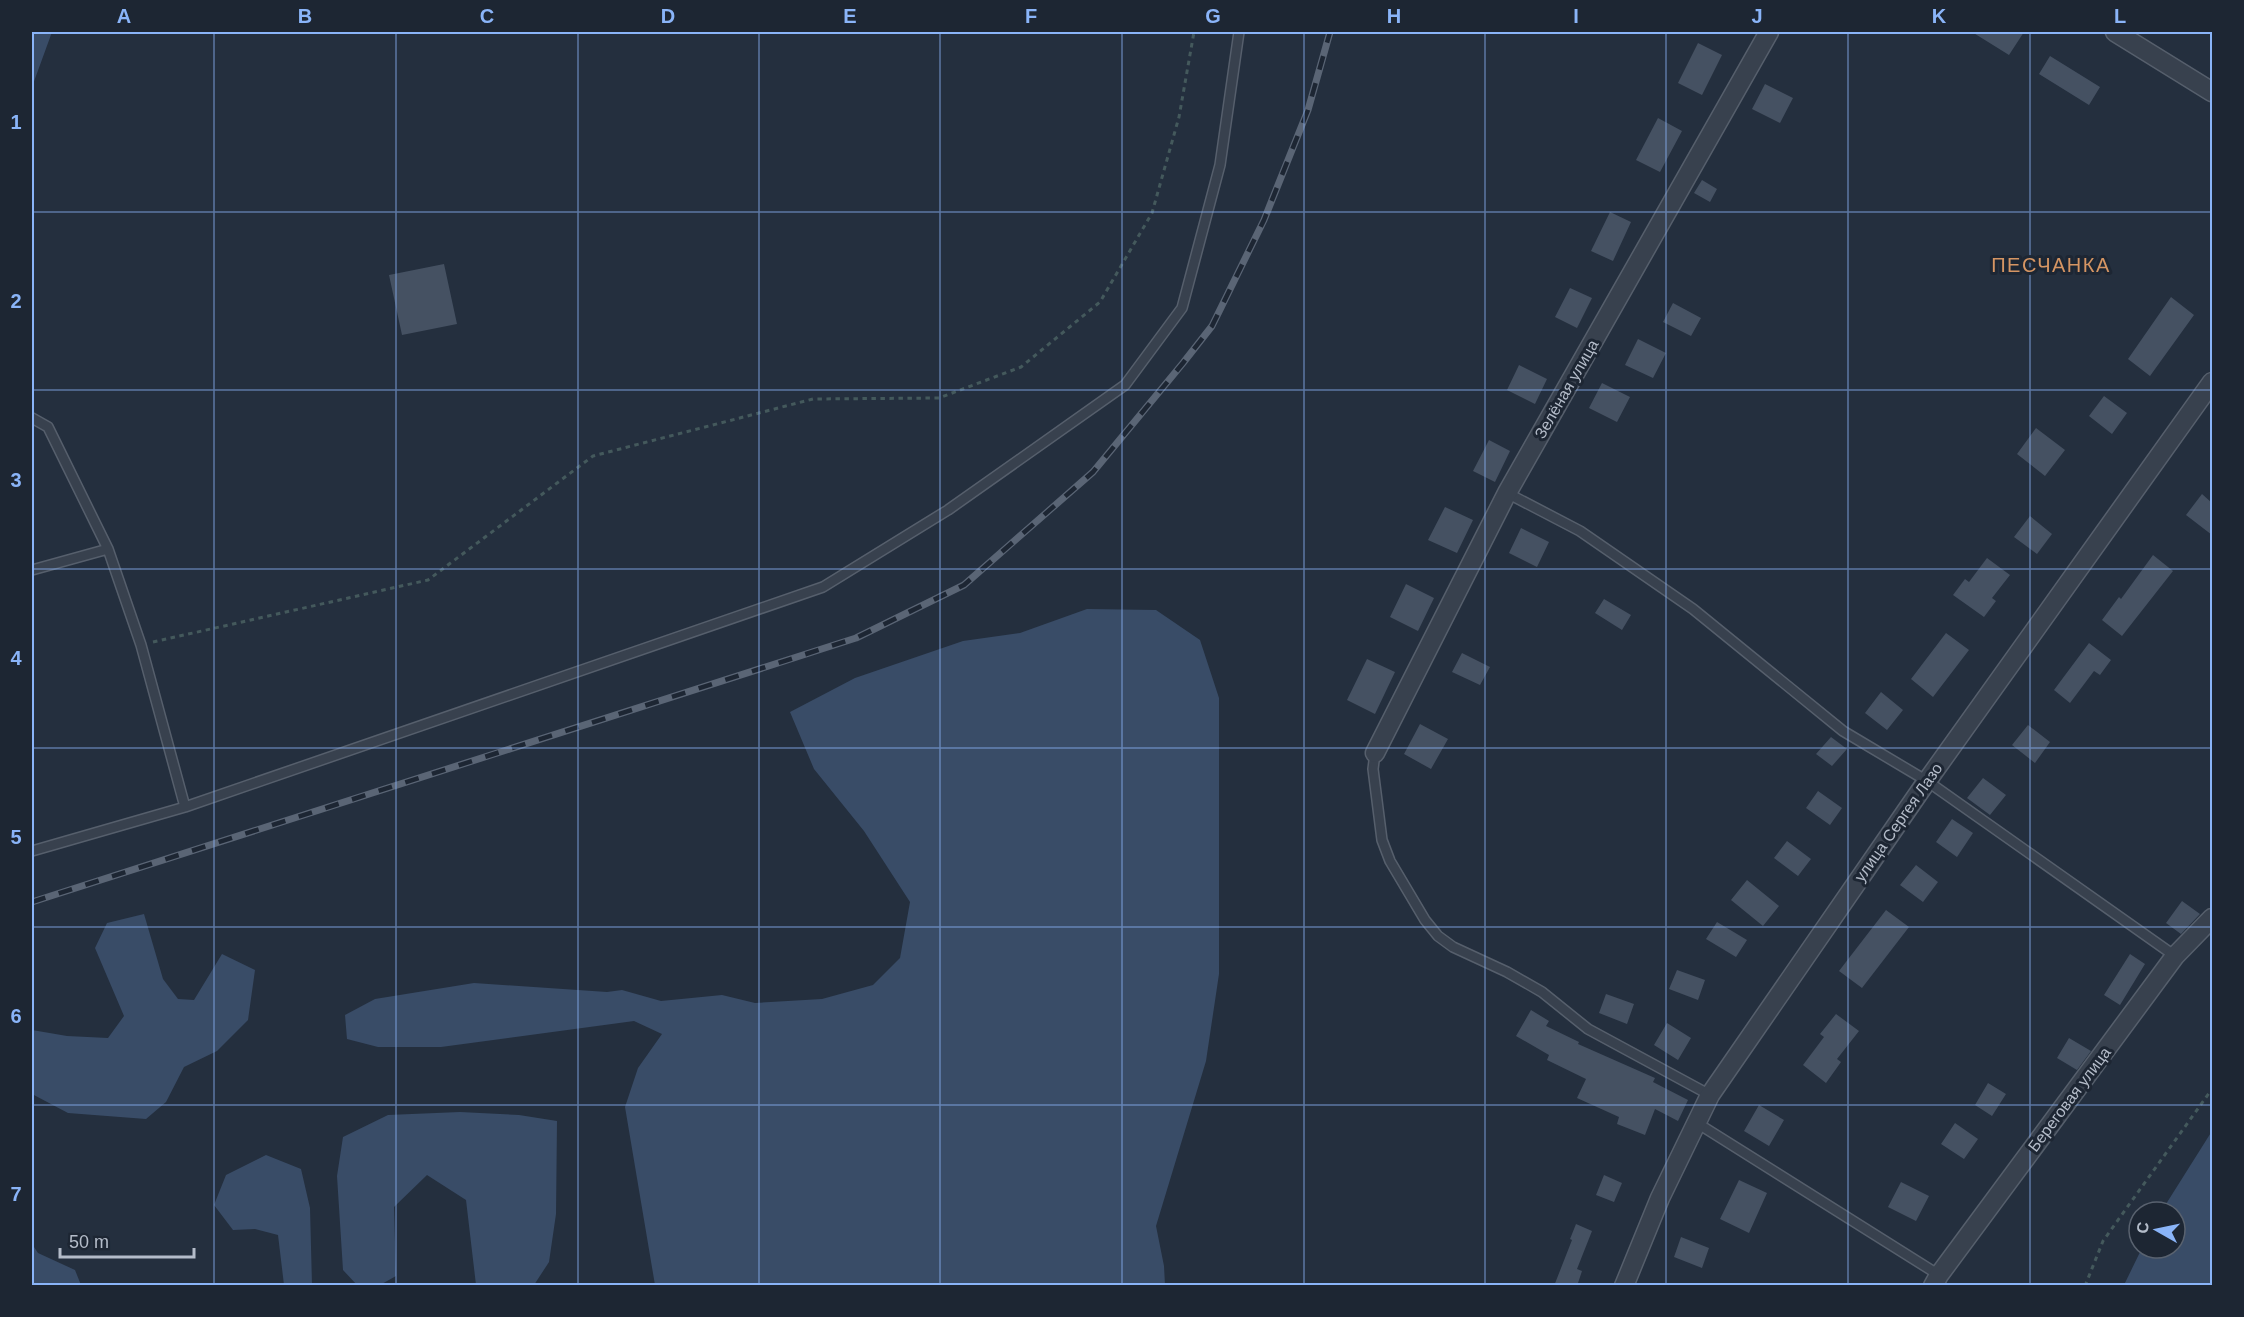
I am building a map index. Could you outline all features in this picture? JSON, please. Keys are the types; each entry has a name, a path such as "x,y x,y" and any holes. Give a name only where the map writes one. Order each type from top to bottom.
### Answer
{"street":[{"name":"Зелёная улица","path":"1375,753 1507,493 1769,32"},
{"path":"2115,32 2212,92"},
{"name":"улица Сергея Лазо","path":"1624,1286 1660,1198 1710,1095 1927,781 2212,382"},
{"name":"Береговая улица","path":"1936,1280 2175,956 2212,918"}],"lane":[{"path":"32,851 185,807 823,587 948,510 1125,385 1182,308 1220,165 1239,32"},
{"path":"32,418 48,427 108,549 141,645 185,807"},
{"path":"1507,493 1580,531 1692,609 1843,731 1927,781 2175,956"},
{"path":"32,570 108,549"},
{"path":"1375,753 1373,770 1382,840 1390,861 1425,920 1438,936 1453,947 1507,972 1542,992 1588,1029 1710,1095"},
{"path":"1697,1123 1936,1280"}],"path":[{"path":"141,645 429,580 593,456 813,399 939,398 1021,367 1100,302 1152,213 1179,117 1194,32"},
{"path":"2085,1286 2103,1241 2212,1089"}],"water":[{"path":"32,32 52,32 32,87"},
{"path":"1087,609 1156,610 1200,640 1219,698 1219,974 1206,1061 1156,1226 1164,1266 1165,1285 655,1285 625,1107 638,1068 662,1034 634,1021 441,1047 378,1047 347,1039 345,1015 375,999 474,983 607,992 622,990 661,1001 722,995 755,1003 822,999 873,985 900,958 910,902 864,831 814,769 790,712 855,678 963,641 1020,633"},
{"path":"144,914 163,979 178,999 194,1000 222,954 255,970 248,1020 217,1051 184,1067 166,1102 146,1119 68,1113 32,1094 32,1030 67,1036 108,1038 124,1016 95,948 107,923"},
{"path":"460,1112 519,1115 557,1121 556,1214 549,1262 534,1285 476,1285 466,1200 427,1175 394,1207 396,1276 380,1285 357,1285 343,1270 337,1176 343,1137 388,1115"},
{"path":"2212,1131 2212,1285 2124,1285 2136,1260 2187,1260 2187,1200 2169,1200"},
{"path":"266,1155 301,1169 310,1208 312,1285 284,1285 278,1235 255,1229 233,1230 214,1205 226,1175"},
{"path":"32,1244 38,1253 75,1270 81,1285 32,1285"}],"building":[{"path":"1972,32 2024,32 2009,55"},
{"path":"1698,43 1722,55 1702,95 1678,83"},
{"path":"2050,56 2100,87 2089,105 2039,74"},
{"path":"1765,84 1793,98 1780,123 1752,109"},
{"path":"1658,118 1682,131 1660,172 1636,160"},
{"path":"1702,180 1717,189 1710,202 1694,193"},
{"path":"1610,212 1631,222 1613,261 1591,251"},
{"path":"444,264 457,324 402,335 389,275"},
{"path":"1570,288 1592,298 1577,328 1555,317"},
{"path":"2171,297 2194,315 2150,376 2128,359"},
{"path":"1673,303 1701,318 1691,336 1663,322"},
{"path":"1638,339 1666,353 1653,378 1625,365"},
{"path":"1519,365 1547,379 1535,404 1507,390"},
{"path":"1602,383 1630,397 1617,422 1589,408"},
{"path":"2104,396 2127,413 2112,434 2089,416"},
{"path":"2036,428 2065,450 2045,476 2017,454"},
{"path":"1489,440 1510,451 1495,482 1473,471"},
{"path":"2202,494 2212,503 2212,535 2186,515"},
{"path":"1445,507 1473,520 1457,553 1428,540"},
{"path":"2030,516 2052,534 2037,554 2014,537"},
{"path":"1521,528 1549,542 1537,567 1509,553"},
{"path":"2153,555 2173,571 2122,636 2102,620 2119,597 2121,599"},
{"path":"1987,558 2010,575 1992,598 1996,601 1984,617 1953,595 1965,579 1969,582"},
{"path":"1406,584 1434,598 1418,631 1390,617"},
{"path":"1604,599 1631,615 1622,630 1595,613"},
{"path":"1946,633 1969,650 1933,697 1911,679"},
{"path":"2089,643 2111,660 2100,675 2094,671 2070,703 2054,690"},
{"path":"1462,653 1490,667 1480,685 1452,672"},
{"path":"1367,659 1395,672 1375,714 1347,700"},
{"path":"1881,692 1903,710 1887,730 1865,713"},
{"path":"1420,724 1448,739 1431,769 1404,754"},
{"path":"2028,725 2050,742 2035,763 2012,745"},
{"path":"1831,737 1847,749 1832,766 1816,754"},
{"path":"1983,778 2006,795 1990,815 1967,798"},
{"path":"1818,791 1842,808 1830,825 1806,808"},
{"path":"1952,819 1973,833 1957,857 1936,842"},
{"path":"1787,841 1811,859 1798,876 1774,858"},
{"path":"1916,865 1938,882 1923,902 1900,885"},
{"path":"1747,880 1779,906 1763,926 1731,900"},
{"path":"2182,901 2200,914 2181,934 2166,923"},
{"path":"1886,910 1909,927 1862,988 1839,971"},
{"path":"1717,922 1747,940 1736,957 1706,939"},
{"path":"2130,954 2145,964 2120,1005 2104,995"},
{"path":"1677,970 1705,980 1698,1000 1669,989"},
{"path":"1606,994 1634,1004 1627,1024 1599,1013"},
{"path":"1531,1010 1549,1021 1546,1026 1579,1042 1578,1044 1655,1078 1653,1082 1688,1100 1678,1121 1655,1109 1645,1135 1617,1124 1619,1117 1577,1098 1586,1079 1547,1060 1549,1055 1516,1036"},
{"path":"1836,1014 1859,1031 1837,1059 1841,1062 1826,1083 1803,1065 1824,1037 1820,1034"},
{"path":"1667,1023 1691,1038 1678,1060 1654,1045"},
{"path":"2069,1038 2091,1051 2077,1070 2057,1058"},
{"path":"1988,1083 2006,1094 1992,1116 1975,1105"},
{"path":"1759,1105 1784,1120 1769,1146 1744,1131"},
{"path":"1955,1123 1978,1139 1964,1159 1941,1144"},
{"path":"1604,1175 1622,1183 1614,1202 1596,1195"},
{"path":"1739,1180 1767,1193 1749,1233 1720,1219"},
{"path":"1901,1182 1929,1196 1916,1221 1888,1207"},
{"path":"1576,1224 1592,1231 1577,1269 1582,1271 1577,1286 1554,1286 1572,1240 1570,1239"},
{"path":"1681,1237 1709,1248 1702,1268 1674,1257"}],"railway":[{"path":"32,902 856,638 964,585 1093,472 1212,326 1264,220 1308,110 1330,32"}],"district":[{"name":"ПЕСЧАНКА","path":"2051,265"}]}
